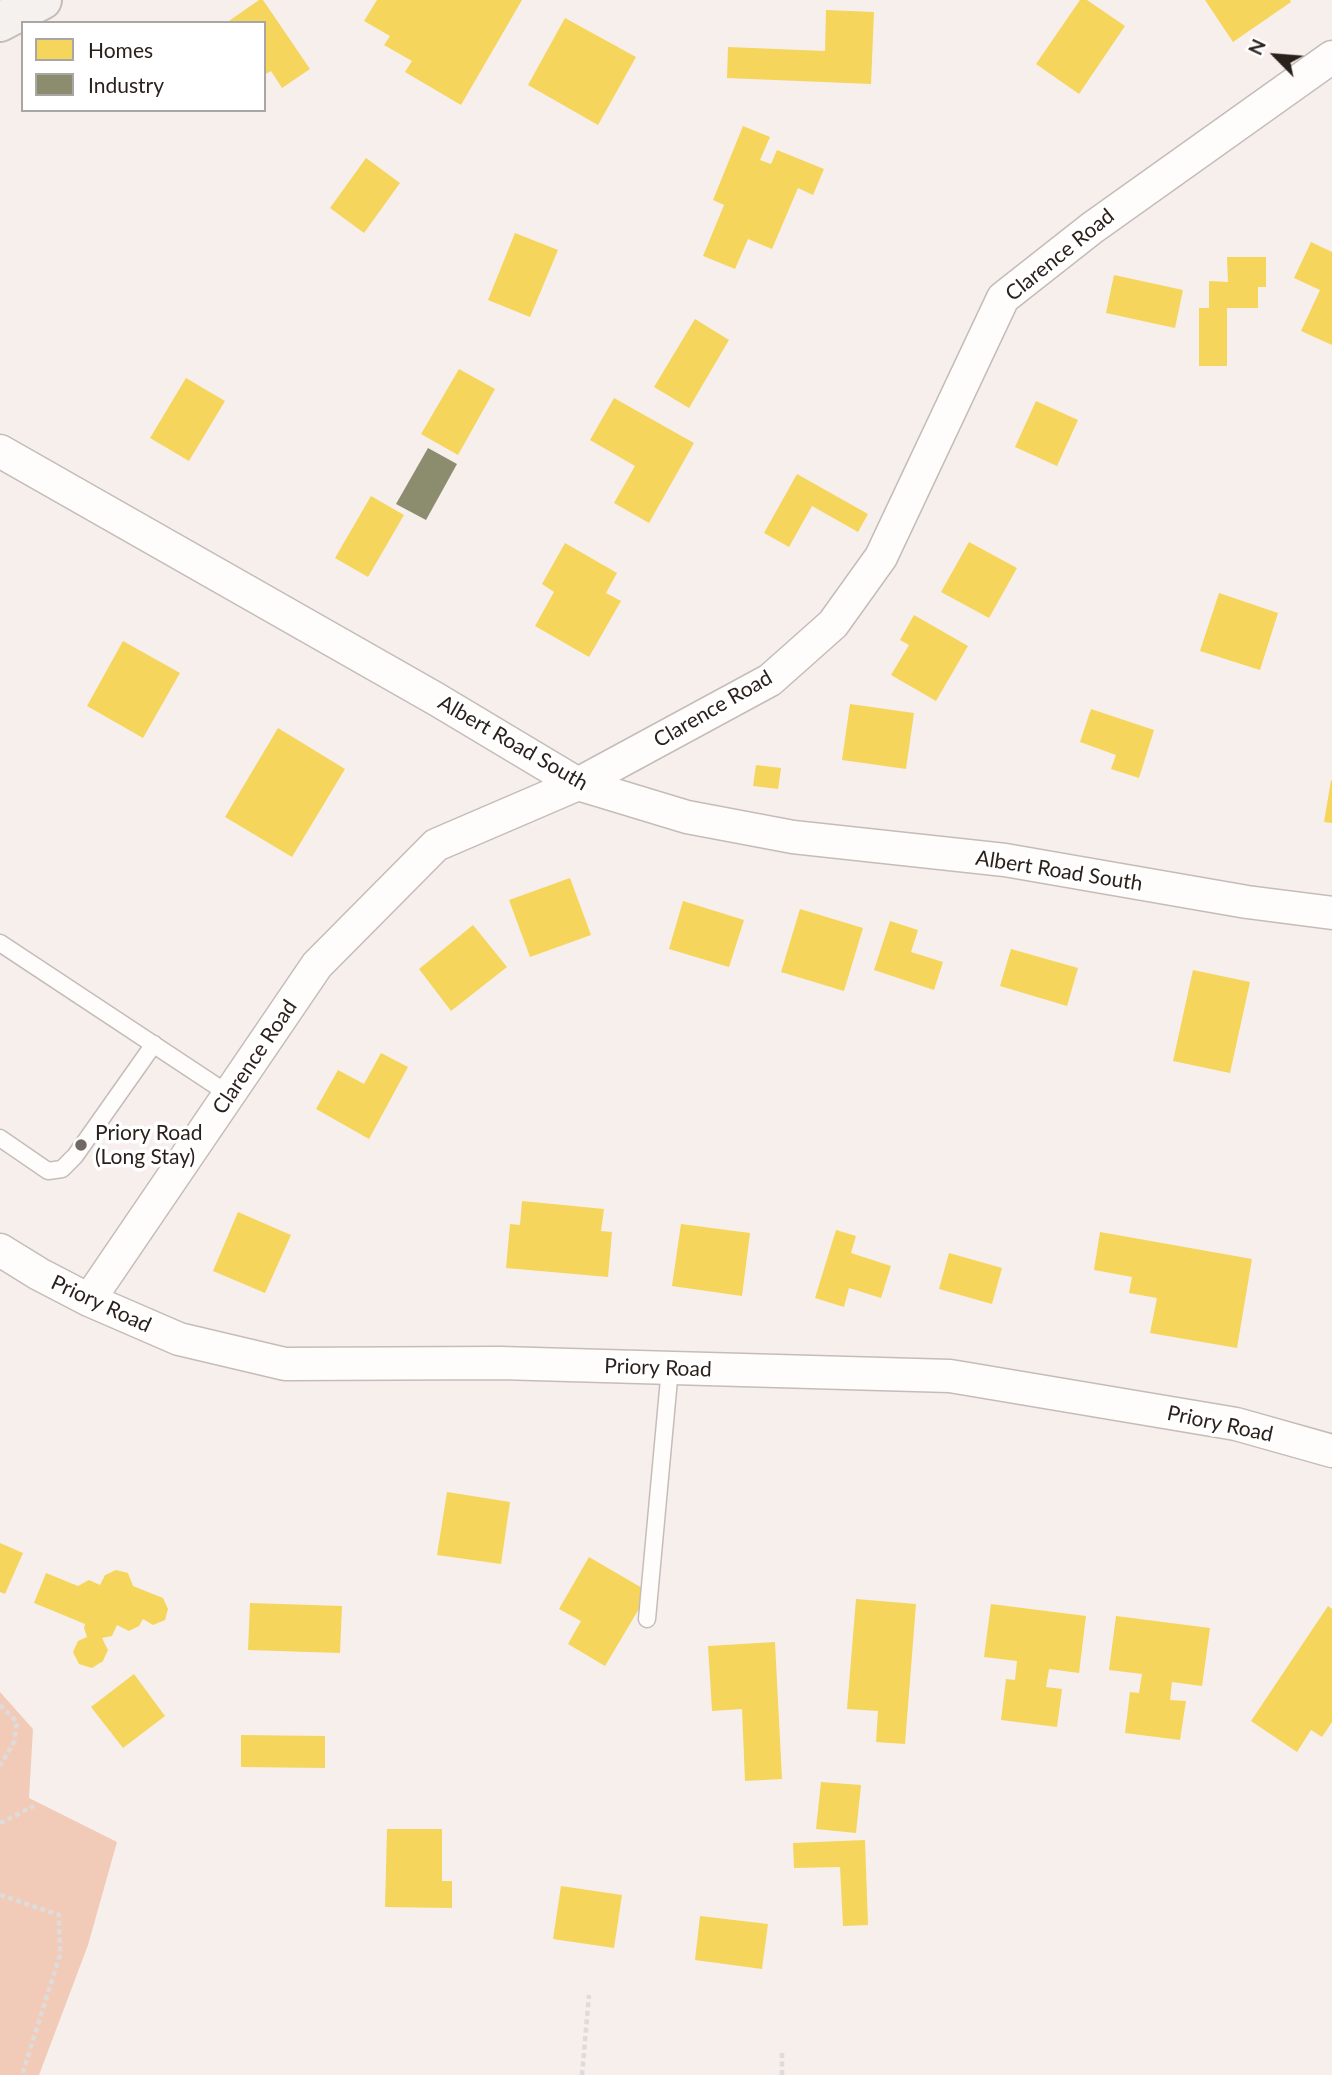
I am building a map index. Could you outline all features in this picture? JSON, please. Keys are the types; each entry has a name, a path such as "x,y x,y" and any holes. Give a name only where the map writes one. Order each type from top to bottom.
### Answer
{"street":[{"path":"0,22 42,0"},
{"name":"Clarence Road","path":"89,1300 219,1087 317,965 436,845 578,784 770,680 832,624 881,557 1003,298 1092,228 1332,57"},
{"name":"Albert Road South","path":"0,451 436,699 578,784 687,817 793,837 1005,860 1332,913"},
{"name":"Priory Road","path":"0,1250 89,1300 179,1339 285,1364 500,1363 950,1377 1236,1424 1332,1451"}],"lane":[{"path":"0,943 219,1087"},
{"path":"0,1138 48,1171 62,1169 75,1156 154,1044"},
{"path":"647,1619 670,1368"}],"path":[{"path":"0,1705 17,1722 14,1742 0,1766"},
{"path":"0,1823 34,1806"},
{"path":"0,1895 59,1915 60,1955 22,2075"},
{"path":"582,2075 589,1995"},
{"path":"782,2053 782,2075"}],"shaded area":[{"path":"0,1692 33,1729 29,1798 117,1842 88,1945 39,2075 0,2075"}],"building: Homes":[{"path":"263,0 310,69 282,88 271,71 266,74 266,21 229,21"},
{"path":"377,0 522,0 461,105 405,72 412,61 384,45 390,36 364,21"},
{"path":"1080,0 1087,0 1125,26 1079,94 1036,64"},
{"path":"1205,0 1290,0 1291,2 1233,42"},
{"path":"826,10 874,12 871,84 727,78 728,47 825,51"},
{"path":"565,18 636,57 598,125 528,85"},
{"path":"743,126 770,137 760,160 771,164 777,150 824,169 813,195 798,188 772,249 748,239 735,269 703,256 724,205 713,200"},
{"path":"366,158 400,183 364,233 330,208"},
{"path":"515,233 558,250 530,317 488,300"},
{"path":"1311,242 1332,252 1332,345 1301,331 1320,290 1294,278"},
{"path":"1227,257 1266,257 1266,287 1258,287 1258,308 1227,308 1227,366 1199,366 1199,308 1209,308 1209,281 1228,282"},
{"path":"1114,275 1183,290 1175,328 1106,313"},
{"path":"695,319 729,340 689,408 654,387"},
{"path":"459,369 495,389 458,455 421,434"},
{"path":"186,378 225,401 189,461 150,438"},
{"path":"614,398 694,443 649,523 614,503 635,466 590,440"},
{"path":"1036,401 1078,420 1057,466 1015,447"},
{"path":"797,474 868,514 858,532 812,506 789,547 764,533"},
{"path":"371,496 404,515 368,577 335,558"},
{"path":"969,542 1017,568 989,618 941,592"},
{"path":"565,543 617,573 606,593 621,601 589,657 535,626 554,592 542,584"},
{"path":"1219,593 1278,613 1260,670 1200,651"},
{"path":"914,615 968,646 936,701 891,675 909,645 900,640"},
{"path":"123,641 180,673 143,738 87,706"},
{"path":"850,704 914,713 906,769 842,760"},
{"path":"1091,709 1154,730 1139,778 1111,769 1116,755 1080,742"},
{"path":"278,728 345,769 292,857 225,817"},
{"path":"756,765 781,768 778,789 753,786"},
{"path":"1332,781 1332,823 1324,822"},
{"path":"570,878 591,935 530,957 509,900"},
{"path":"683,901 744,920 729,967 669,949"},
{"path":"800,909 863,928 844,991 781,972"},
{"path":"890,921 918,930 911,952 943,962 934,990 874,970"},
{"path":"473,925 507,967 451,1011 419,969"},
{"path":"1011,949 1078,968 1067,1006 1000,986"},
{"path":"1193,970 1250,982 1230,1073 1173,1061"},
{"path":"381,1053 408,1067 369,1139 316,1109 338,1070 364,1084"},
{"path":"522,1201 604,1209 601,1231 612,1232 608,1277 506,1268 510,1224 520,1225"},
{"path":"238,1212 291,1235 265,1293 213,1271"},
{"path":"681,1224 750,1233 742,1296 672,1286"},
{"path":"836,1230 856,1236 851,1253 891,1266 881,1298 849,1288 844,1307 815,1298"},
{"path":"1100,1232 1252,1259 1237,1348 1150,1333 1157,1298 1129,1293 1132,1277 1094,1270"},
{"path":"949,1253 1002,1268 992,1304 939,1289"},
{"path":"447,1492 510,1502 501,1564 437,1555"},
{"path":"0,1543 23,1553 5,1594 0,1592"},
{"path":"589,1557 649,1592 605,1666 568,1644 581,1621 559,1609"},
{"path":"116,1570 128,1573 133,1586 163,1598 168,1609 165,1620 153,1625 143,1619 139,1626 129,1631 117,1625 112,1636 102,1638 108,1650 103,1661 92,1668 79,1664 73,1652 78,1641 87,1637 85,1624 34,1603 46,1573 78,1586 89,1580 100,1585 105,1575"},
{"path":"856,1599 916,1604 905,1744 876,1742 878,1711 847,1709"},
{"path":"250,1603 342,1606 340,1653 248,1650"},
{"path":"991,1604 1086,1616 1079,1673 1049,1669 1046,1687 1062,1689 1057,1727 1001,1720 1006,1679 1015,1680 1017,1661 984,1657"},
{"path":"1328,1606 1332,1609 1332,1722 1322,1737 1311,1730 1297,1752 1251,1721"},
{"path":"1116,1616 1210,1628 1202,1686 1172,1682 1170,1700 1186,1701 1180,1740 1125,1733 1130,1692 1139,1693 1142,1674 1109,1670"},
{"path":"775,1642 782,1779 745,1781 742,1709 712,1711 708,1646"},
{"path":"134,1674 165,1716 123,1748 91,1707"},
{"path":"241,1735 325,1736 325,1768 241,1767"},
{"path":"821,1782 861,1785 856,1833 816,1829"},
{"path":"387,1829 442,1829 442,1881 452,1881 452,1908 385,1907"},
{"path":"865,1840 868,1925 843,1926 840,1867 794,1868 793,1843"},
{"path":"561,1886 622,1895 614,1948 553,1939"},
{"path":"700,1916 768,1924 762,1969 695,1960"}],"building: Industry":[{"path":"428,448 457,464 426,520 396,504"}],"place":[{"name":"Priory Road (Long Stay)","path":"81,1145"}]}
